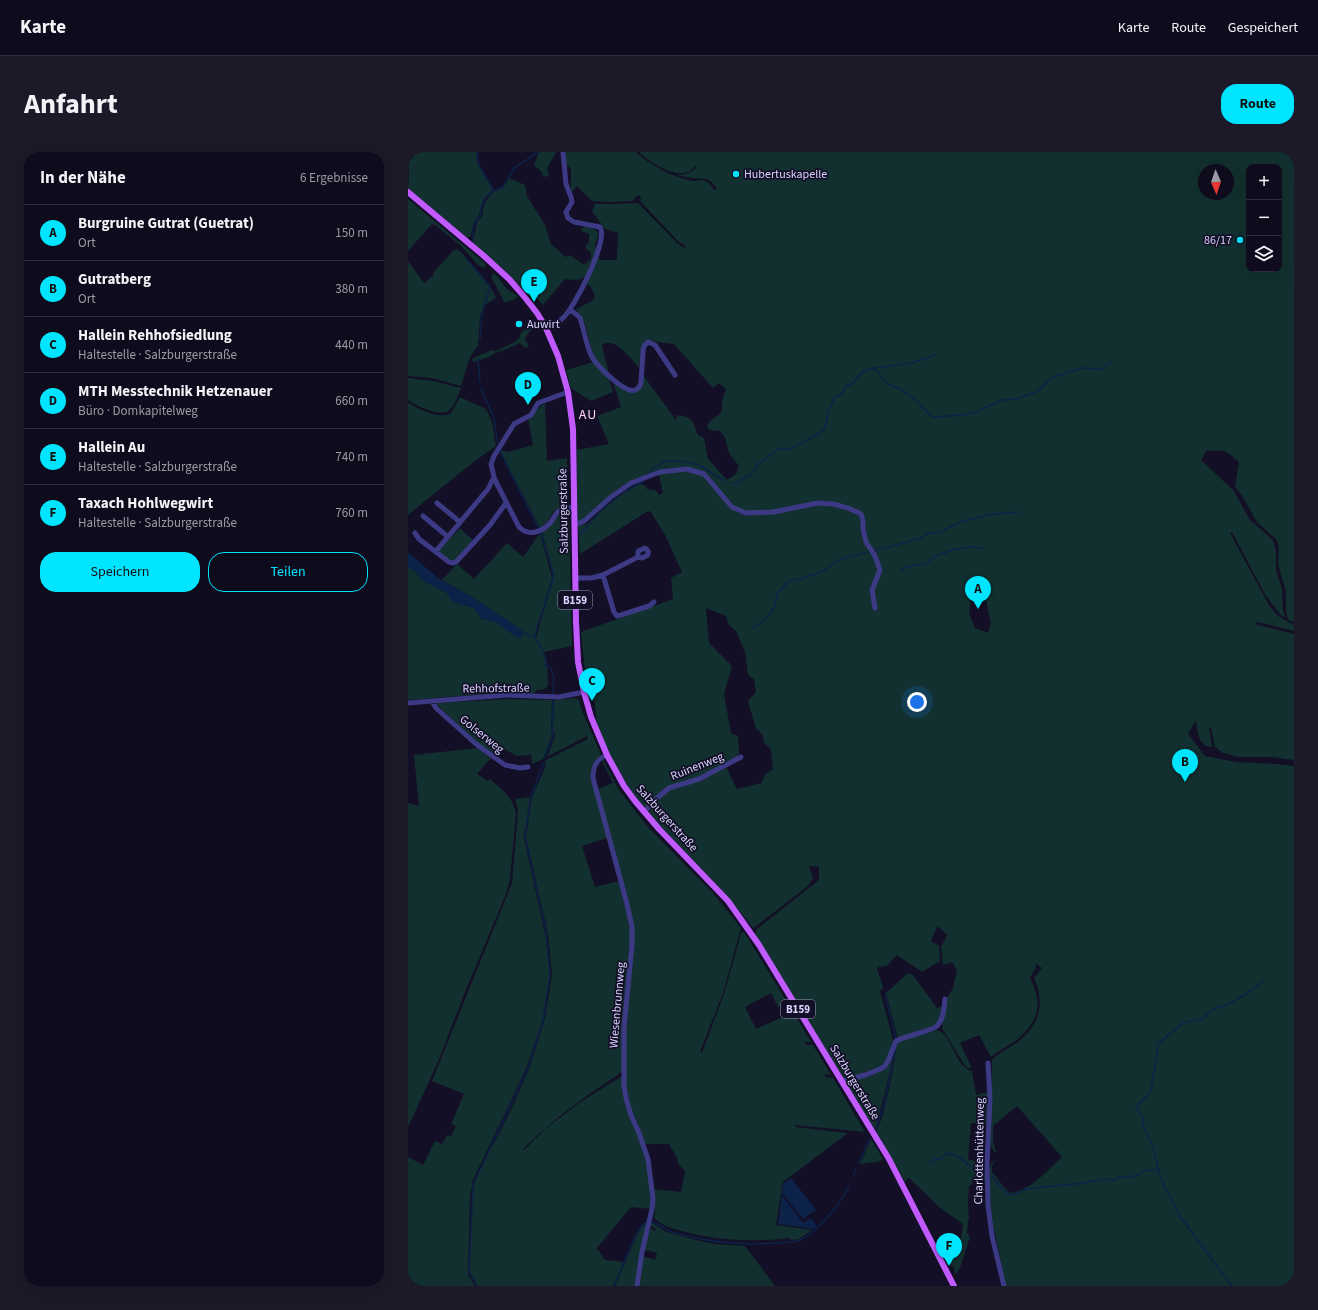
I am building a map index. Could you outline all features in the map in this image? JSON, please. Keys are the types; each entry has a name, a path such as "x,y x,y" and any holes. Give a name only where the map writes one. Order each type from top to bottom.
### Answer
{"main road":[{"name":"Salzburgerstraße","path":"408,192 501,271 524,295 545,326 558,356 568,392 572,429 578,578 577,648 580,674 597,733 607,755 624,786 644,812 714,885 738,913 759,945 891,1163 954,1286"}],"street":[{"path":"545,326 562,319 570,310 584,286 593,264 602,232 600,227 574,222 568,218 566,212 572,202 566,184 563,152"},
{"path":"570,310 580,318 592,357 600,368 625,388 631,390 636,390 639,388 641,383 643,351 644,346 648,342 655,346 675,375"},
{"path":"568,392 538,403 531,415 514,424 494,456 492,464 494,477 506,503 519,527 523,531 532,533 540,530 551,522 559,511 564,508 574,507"},
{"path":"576,524 589,518 611,497 631,483 660,472 687,469 704,474 732,507 746,513 773,512 818,503 832,504 848,508 861,514 864,520 863,529 866,542 875,556 880,570 872,590 875,608"},
{"path":"436,551 447,536 488,489 494,477"},
{"path":"437,503 460,522"},
{"path":"415,533 423,543 432,550 436,551 449,562 456,562 490,525 506,503"},
{"path":"424,516 447,536"},
{"path":"578,578 591,578 603,574 638,557"},
{"path":"603,574 614,612 617,616 649,606 654,602"},
{"name":"Rehhofstraße","path":"408,702 506,695 559,697 584,692"},
{"name":"Golserweg","path":"432,701 436,708 487,753 505,765 520,768 528,767"},
{"name":"Wiesenbrunnweg","path":"607,755 599,760 595,766 593,778 632,927 632,945 624,1028 624,1087 631,1115 642,1140 648,1159 652,1200 652,1209 642,1252 637,1286"},
{"name":"Ruinenweg","path":"644,812 659,796 670,788 705,776 742,757"},
{"path":"842,1081 880,1069 888,1061 896,1041 905,1036 935,1028 941,1019 945,999"},
{"name":"Charlottenhüttenweg","path":"988,1062 990,1098 987,1163 988,1205 992,1236 1004,1286"}],"green space":[{"path":"417,152 476,152 477,163 493,189 482,204 479,216 473,225 471,236 467,238 408,188 408,163"},
{"path":"539,152 556,152 547,168 549,176 543,177 542,172 534,165"},
{"path":"564,152 636,152 647,161 667,173 693,181 703,180 709,183 714,190 717,188 706,179 676,175 690,172 697,167 696,166 689,172 676,173 662,168 639,152 1294,152 1294,622 1288,620 1286,611 1286,592 1278,564 1279,548 1277,540 1257,522 1241,494 1235,487 1239,462 1225,452 1207,450 1201,460 1234,491 1250,520 1273,540 1276,552 1276,570 1282,589 1283,610 1285,617 1280,614 1266,596 1232,532 1230,533 1270,607 1278,616 1294,625 1294,631 1258,622 1254,624 1294,634 1294,760 1271,757 1238,757 1223,753 1215,747 1211,728 1209,728 1212,747 1208,747 1201,742 1196,720 1188,734 1205,756 1236,762 1294,766 1294,1286 1006,1286 991,1215 989,1177 991,1163 995,1160 992,1166 992,1172 1009,1193 1016,1192 1031,1185 1062,1157 1017,1106 993,1126 993,1142 996,1152 994,1152 990,1144 992,1060 1015,1044 1030,1030 1035,1023 1040,1006 1038,988 1034,978 1042,968 1035,963 1036,967 1030,978 1036,993 1038,1005 1032,1023 1014,1042 991,1057 979,1035 960,1043 972,1068 968,1068 965,1066 942,1028 947,998 953,988 957,970 952,962 943,965 941,947 947,935 937,926 931,941 939,946 940,961 922,972 897,955 887,966 878,967 877,969 883,987 880,991 893,1041 891,1049 885,1063 880,1067 848,1078 843,1078 755,935 757,929 819,880 819,867 809,866 813,878 808,886 753,928 712,880 649,814 653,804 658,798 669,790 726,767 737,789 762,783 765,774 773,769 771,749 764,743 762,734 756,729 748,701 756,692 754,679 748,675 745,652 736,631 729,625 726,616 706,608 709,643 732,666 724,694 731,733 738,736 739,754 736,758 700,777 667,788 662,791 646,808 643,807 630,790 612,760 598,729 594,700 583,674 585,670 581,632 673,599 671,578 682,572 665,535 651,512 648,511 580,554 578,526 587,524 624,492 638,484 645,485 647,489 656,490 659,495 663,493 659,475 638,478 616,491 586,520 577,522 576,450 609,444 597,416 621,407 613,382 627,391 633,392 641,388 643,375 676,420 677,415 692,420 698,435 704,438 708,459 727,480 736,474 739,466 729,453 725,438 720,431 709,430 707,426 710,421 720,414 722,409 722,400 726,389 719,383 713,388 674,344 649,341 643,345 639,368 617,346 612,343 607,343 602,345 609,374 597,362 583,319 576,309 592,301 595,296 591,287 587,284 592,273 579,279 565,279 543,305 535,296 521,287 473,243 477,221 482,217 486,200 494,192 502,188 509,178 525,185 527,196 545,225 551,244 566,257 570,255 584,265 591,259 591,253 585,247 589,242 589,234 581,231 582,228 589,226 599,233 595,245 600,260 617,260 618,233 605,229 592,211 595,204 638,203 678,244 685,248 685,245 679,242 640,201 641,198 639,195 634,198 633,201 610,202 592,201 577,186 571,193 571,169 566,164","holes":["972,586 978,586 985,596 991,623 988,633 975,628 969,613"]},
{"path":"408,199 486,264 485,267 483,268 478,265 461,246 434,224 431,225 408,251"},
{"path":"457,249 489,284 496,298 484,305 480,316 478,346 472,354 461,386 432,378 408,376 408,261 424,283 434,275 433,273 453,251"},
{"path":"493,273 507,289 518,296 515,299 505,303 491,277"},
{"path":"535,319 538,326 526,337 525,340 529,345 527,348 520,343 489,357 474,362 472,361 473,358 492,350 496,351 515,342 521,333"},
{"path":"593,362 609,379 613,392 591,401 571,388 566,370"},
{"path":"408,378 433,381 461,388 453,406 447,411 442,413 430,411 408,400"},
{"path":"460,397 486,409 492,422 496,446 471,464 408,515 408,403 429,413 446,415 451,413"},
{"path":"545,403 547,461 567,458 567,505 554,511 548,521 540,528 500,450 507,452 533,445 528,418"},
{"path":"569,512 572,646 544,652 547,662 548,685 545,689 537,690 534,693 472,695 408,700 408,567 417,573 422,580 447,593 453,602 474,608 482,619 494,621 519,639 475,599 442,580 457,564 474,579 507,543 523,557 540,533 552,578 535,636 536,638 554,575 542,532 550,526 560,513"},
{"path":"460,528 473,540 455,560 449,561 438,551"},
{"path":"575,698 579,700 582,711 601,754 593,767 607,838 582,846 595,887 619,881 626,905 630,927 630,956 622,1072 571,1108 546,1128 534,1138 523,1149 524,1150 545,1129 582,1101 622,1076 628,1106 647,1162 650,1182 651,1209 631,1207 597,1248 605,1260 624,1262 613,1286 478,1286 470,1273 472,1199 475,1180 509,1114 529,1069 544,1022 552,974 548,934 526,837 532,797 545,768 546,760 588,739 587,736 547,757 555,736 553,730 554,700"},
{"path":"508,699 552,700 552,736 543,759 532,764 531,755 517,756 500,747 493,756 436,704 437,703"},
{"path":"478,748 491,758 477,774 488,781 490,779 502,790 512,802 516,813 510,879 506,894 465,992 438,1062 408,1127 408,803 419,806 414,755"},
{"path":"601,759 603,759 619,790 647,826 713,893 741,928 723,993 700,1052 702,1053 724,994 741,934 744,932 787,1002 778,1007 771,993 745,1007 756,1029 783,1017 780,1010 789,1005 811,1042 805,1042 806,1045 813,1045 831,1075 825,1074 825,1077 833,1078 865,1132 795,1125 795,1127 848,1133 783,1182 776,1225 812,1230 799,1239 753,1240 718,1238 673,1229 663,1225 654,1218 653,1189 681,1192 685,1171 678,1164 677,1158 669,1144 645,1144 633,1117 626,1089 625,1040 634,942 598,789 613,783"},
{"path":"530,797 524,838 545,934 550,975 542,1022 526,1069 473,1180 470,1198 468,1274 475,1286 408,1286 408,1157 423,1165 435,1141 442,1144 447,1135 451,1136 456,1126 451,1124 464,1094 432,1081 512,883 518,811 515,799"},
{"path":"908,973 913,975 937,1008 943,1006 937,1025 898,1039 886,993"},
{"path":"937,1030 943,1033 947,1038 961,1063 972,1071 976,1095 988,1092 988,1124 971,1123 968,1159 976,1162 976,1168 982,1173 985,1173 985,1182 977,1177 973,1179 972,1185 969,1186 969,1220 967,1233 970,1237 960,1268 955,1275 954,1267 952,1267 939,1245 942,1244 948,1252 959,1251 963,1224 939,1207 910,1179 908,1178 905,1182 876,1131 883,1116 897,1042"},
{"path":"895,1046 889,1076 874,1129 848,1086 849,1080 885,1068"},
{"path":"871,1139 883,1159 878,1162 860,1164"},
{"path":"651,1222 666,1232 696,1240 715,1244 745,1246 775,1286 638,1286 642,1256 655,1260 657,1253 647,1250 643,1251 649,1228 656,1231 656,1229 649,1225"},
{"path":"647,1224 636,1286 615,1286 638,1233 643,1225"}],"water":[{"path":"408,552 438,578 475,599 523,631 523,635 519,639 494,621 482,619 474,608 453,602 447,593 422,580 417,573 408,567"},
{"path":"792,1179 816,1210 803,1219 782,1193 783,1184"},
{"path":"782,1195 803,1223 811,1218 817,1226 813,1229 778,1224"}],"waterway":[{"path":"477,152 478,163 493,190"},
{"path":"473,241 473,229 476,219 480,217 482,204 485,198 493,191 503,187 515,167 537,152"},
{"path":"465,257 490,287 482,313 480,339"},
{"path":"732,483 736,483 751,475 758,464 780,448 787,450 824,430 834,398 844,392 845,386 852,384 863,371 911,363 936,355"},
{"path":"480,358 478,361 480,381"},
{"path":"874,368 888,384 902,390 917,401 932,417 962,415 976,412 1002,400 1016,399 1038,391 1051,378 1082,368 1101,369 1110,363"},
{"path":"481,388 494,419 498,445"},
{"path":"500,451 541,533 553,573 553,579 534,637"},
{"path":"648,474 652,469 666,461 679,461 699,465 725,481"},
{"path":"580,534 602,510 624,492 643,482"},
{"path":"874,551 921,538 929,533 940,532 966,520 993,514 1019,512"},
{"path":"900,570 913,565 925,564 936,556 952,550 969,547 984,548"},
{"path":"753,627 769,615 774,608 777,595 788,581 824,571 838,560 869,552"},
{"path":"522,632 532,636 542,650 546,666 550,667 553,675 553,694"},
{"path":"544,758 553,737 553,700"},
{"path":"477,1286 469,1272 473,1185 528,1068 543,1021 550,976 546,932 525,836 531,796 544,762"},
{"path":"1158,1168 1154,1150 1143,1124 1143,1116 1136,1109 1151,1092 1158,1044 1183,1023 1202,1019 1212,1010 1233,1002 1248,993 1264,980"},
{"path":"885,994 896,1039"},
{"path":"876,1129 884,1104 896,1047"},
{"path":"859,1163 869,1139"},
{"path":"929,1162 932,1162 935,1159 942,1159 946,1153 957,1156 977,1172 992,1176 1009,1195 1017,1194 1027,1189 1084,1183 1103,1179 1115,1180 1120,1177 1130,1177 1138,1175 1144,1171 1158,1169 1166,1190 1179,1215 1232,1286"},
{"path":"853,1177 856,1169"},
{"path":"614,1286 632,1243 644,1224 648,1222 655,1223 672,1232 722,1242 747,1244 794,1242 807,1236 821,1224 835,1209 849,1186"}],"place":[{"name":"Hubertuskapelle","path":"736,174"},
{"name":"86/17","path":"1240,240"},
{"name":"Hallein Au","path":"534,302"},
{"name":"Auwirt","path":"519,324"},
{"name":"MTH Messtechnik Hetzenauer","path":"528,405"},
{"name":"Burgruine Gutrat (Guetrat)","path":"978,609"},
{"name":"Hallein Rehhofsiedlung","path":"592,701"},
{"name":"Gutratberg","path":"1185,782"},
{"name":"Taxach Hohlwegwirt","path":"949,1266"}],"district":[{"name":"AU","path":"588,414"}]}
